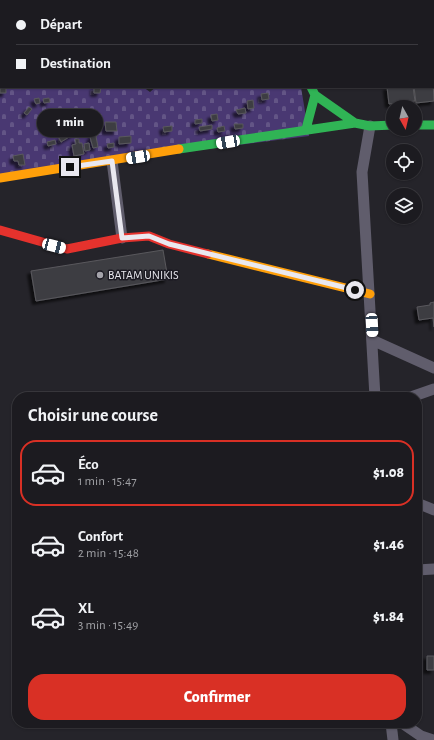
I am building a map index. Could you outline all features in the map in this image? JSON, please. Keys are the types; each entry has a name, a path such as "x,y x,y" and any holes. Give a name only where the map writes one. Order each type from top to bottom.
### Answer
{"street":[{"path":"306,129 313,91 355,123"},
{"path":"0,178 306,129 355,123 370,126 386,125"},
{"path":"422,125 434,125"},
{"path":"370,126 362,172 375,392"},
{"path":"112,161 122,238"},
{"path":"0,230 67,249 122,238 149,236 169,244 370,294"},
{"path":"372,340 434,368"},
{"path":"422,393 434,389"},
{"path":"422,505 434,510"},
{"path":"422,570 434,570"},
{"path":"392,728 393,740"},
{"path":"409,728 421,736 433,740"}],"green space":[{"path":"0,88 144,88 150,92 155,88 301,88 309,136 0,175"}],"building":[{"path":"0,88 6,88 6,93 0,93"},
{"path":"94,88 101,88 100,93 94,93"},
{"path":"387,88 413,88 415,100 389,100"},
{"path":"414,88 433,88 434,101 422,102 422,100 416,100"},
{"path":"268,93 269,99 262,100 261,94"},
{"path":"39,98 40,103 36,104 34,99"},
{"path":"49,98 50,102 44,103 43,99"},
{"path":"253,100 254,108 248,109 247,101"},
{"path":"29,107 32,109 27,115 24,113"},
{"path":"245,108 246,113 238,114 236,110"},
{"path":"72,112 76,112 77,118 73,118"},
{"path":"217,114 218,120 212,121 211,115"},
{"path":"82,115 87,118 84,123 80,120"},
{"path":"202,119 202,123 195,124 195,120"},
{"path":"105,122 116,122 117,131 106,131"},
{"path":"52,123 61,123 61,127 52,127"},
{"path":"234,124 243,124 243,128 235,129"},
{"path":"76,125 77,128 73,131 74,134 61,142 59,138 67,133 66,131"},
{"path":"212,125 212,129 200,131 199,127"},
{"path":"172,126 172,131 164,132 163,127"},
{"path":"224,126 225,131 218,132 217,128"},
{"path":"97,129 98,135 96,136 98,147 93,148 90,137 93,136 92,130"},
{"path":"131,136 131,143 119,144 119,137"},
{"path":"75,139 79,139 79,143 82,143 84,154 74,156 72,145 76,144"},
{"path":"55,140 56,144 48,146 47,142"},
{"path":"89,143 90,150 85,151 84,144"},
{"path":"114,143 114,147 108,148 107,144"},
{"path":"23,154 25,165 19,165 18,161 14,161 13,156"},
{"name":"BATAM UNIKIS","path":"163,250 168,279 36,301 31,271"},
{"path":"434,302 434,327 433,318 419,320 417,307 430,305 430,303"},
{"path":"427,656 434,656 434,670 427,670"}],"traffic: fast":[{"path":"312,88 315,95 355,123"},
{"path":"306,129 315,95"},
{"path":"179,149 355,123 370,126 386,125"},
{"path":"422,125 434,125"}],"traffic: slow":[{"path":"0,178 179,149"},
{"path":"208,254 370,294"}],"traffic: jam":[{"path":"0,230 67,249 122,238 149,236 169,244 208,254"}],"place":[{"name":"BATAM UNIKIS","path":"100,275"}],"route":[{"path":"70,167 112,161 122,238 149,236 169,244 355,290"}]}
